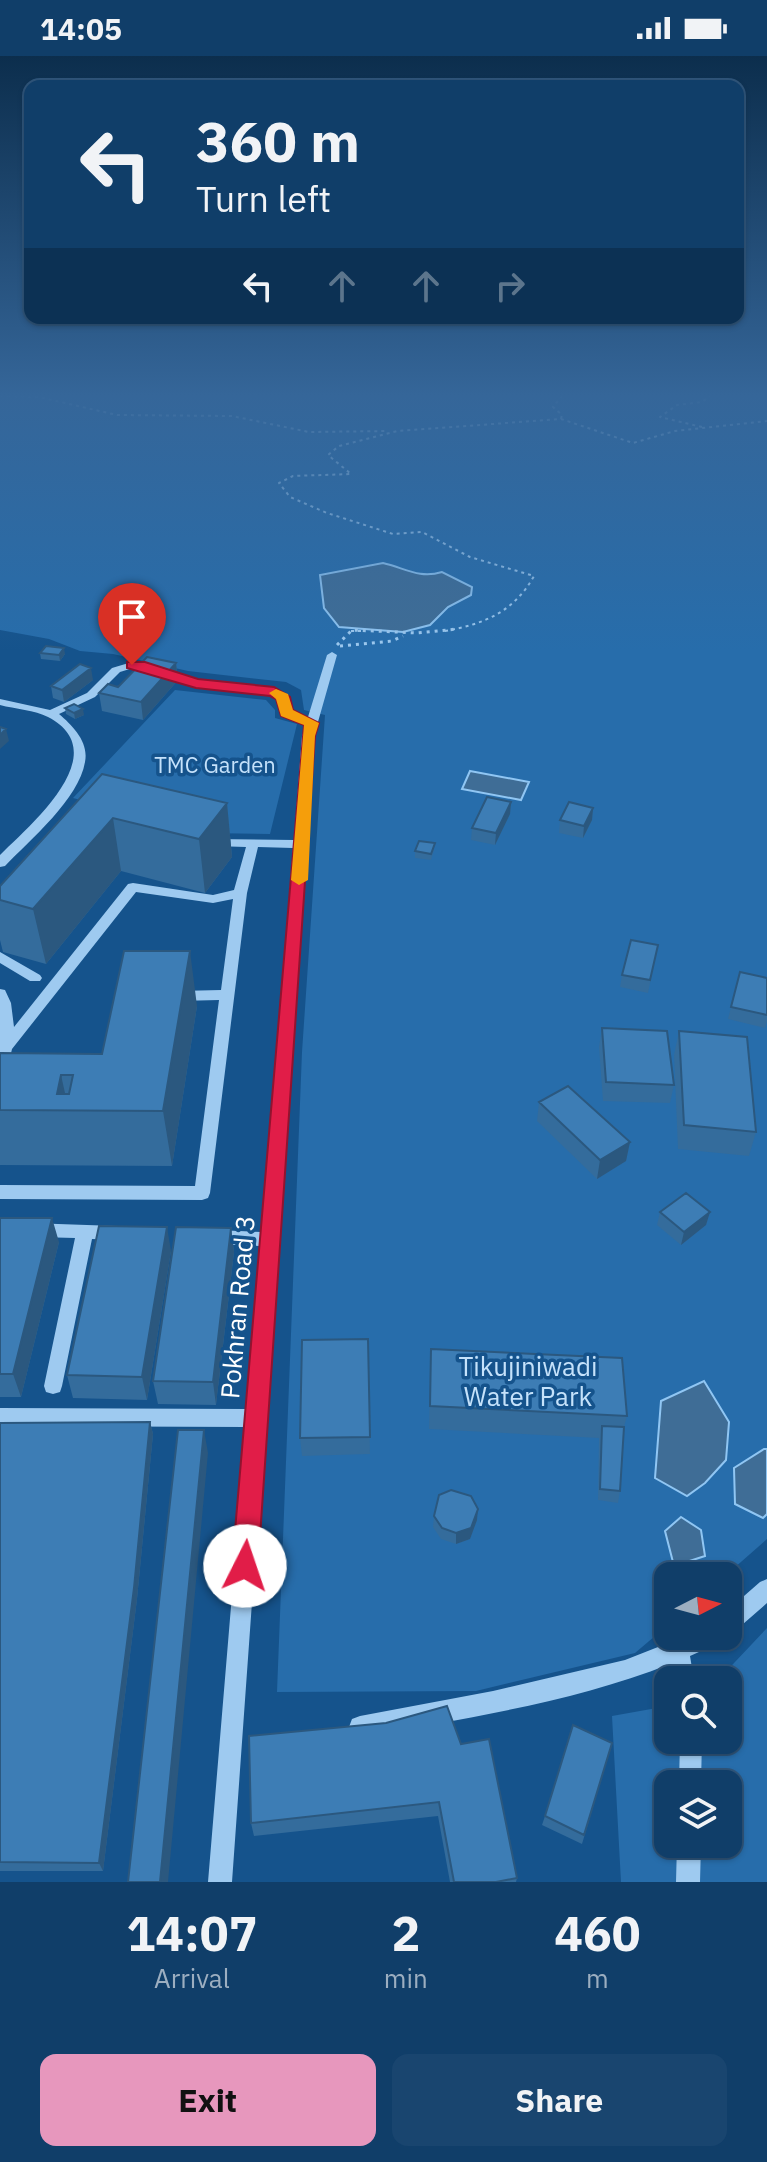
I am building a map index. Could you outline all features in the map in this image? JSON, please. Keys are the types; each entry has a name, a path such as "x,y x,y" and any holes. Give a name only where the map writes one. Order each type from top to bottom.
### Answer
{"street":[{"name":"Pokhran Road 3","path":"220,1882 310,729 332,655"},
{"path":"51,714 91,695 116,670 132,665 145,666 196,683 274,692 283,697 286,713 310,729"},
{"path":"0,702 51,714 67,725 81,748 78,768 66,792 0,863"},
{"path":"203,841 302,844"},
{"path":"0,1192 202,1193 240,893 253,843"},
{"path":"4,1049 133,887 213,899 240,893"},
{"path":"0,957 35,978"},
{"path":"0,994 5,1018 0,1075"},
{"path":"168,996 227,995"},
{"path":"0,1229 132,1234"},
{"path":"53,1386 85,1232"},
{"path":"193,1236 271,1239"},
{"path":"0,1417 256,1418"},
{"path":"742,1611 767,1589"},
{"path":"344,1730 493,1702 625,1671 678,1650 681,1666"},
{"path":"230,1751 259,1746"},
{"path":"688,1882 689,1858"}],"path":[{"path":"283,481 279,483 290,497 327,513 393,534 422,532 470,557 534,576 522,597 504,611 464,627 409,635 392,641 336,647 352,630 409,635"}],"green space":[{"name":"Tikujiniwadi Water Park","path":"0,481 767,481 767,1539 741,1562 654,1562 654,1637 635,1653 476,1691 277,1692 302,1052 325,715 304,710 301,690 286,682 188,671 113,654 80,651 49,639 0,630"},
{"name":"TMC Garden","path":"175,690 266,700 275,710 275,718 297,724 270,834 206,833 73,798"},
{"path":"767,1628 767,1882 621,1882 612,1716 654,1708 654,1754 742,1754 742,1666 731,1666"}],"shaded area":[{"path":"383,563 419,574 442,572 472,587 471,595 448,607 430,625 403,632 339,627 324,608 320,575"},
{"path":"470,771 529,782 521,800 462,789"},
{"path":"704,1381 729,1422 726,1460 705,1483 687,1496 655,1478 661,1401"},
{"path":"767,1449 767,1514 763,1518 735,1504 734,1468"},
{"path":"681,1517 701,1530 705,1556 686,1562 673,1562 665,1531"}],"building":[{"path":"46,646 64,648 59,655 40,653"},
{"path":"147,657 176,663 141,702 99,693 108,684 118,687"},
{"path":"80,664 91,668 62,690 51,686"},
{"path":"74,704 83,709 74,713 65,708"},
{"path":"102,774 227,803 199,839 113,818 33,909 0,900 0,886"},
{"path":"487,797 511,802 496,833 472,828"},
{"path":"569,802 593,808 584,826 560,820"},
{"path":"419,841 435,843 431,854 415,851"},
{"path":"631,940 658,945 650,980 622,975"},
{"path":"124,951 190,951 163,1111 0,1110 0,1053 102,1054","holes":["61,1075 73,1075 69,1094 57,1094"]},
{"path":"740,972 767,978 767,1015 731,1007"},
{"path":"602,1028 667,1031 674,1085 606,1082"},
{"path":"679,1031 747,1037 756,1132 684,1125"},
{"path":"568,1086 630,1142 600,1160 539,1102"},
{"path":"686,1193 710,1212 684,1232 660,1212"},
{"path":"0,1218 52,1218 13,1374 0,1374"},
{"path":"99,1226 167,1227 142,1377 67,1375"},
{"path":"176,1227 231,1228 213,1382 153,1381"},
{"path":"368,1339 370,1437 300,1438 302,1340"},
{"path":"431,1349 622,1358 627,1416 430,1406"},
{"path":"150,1422 134,1588 99,1863 0,1862 0,1423"},
{"path":"602,1426 624,1427 620,1491 600,1489"},
{"path":"178,1430 204,1430 160,1882 128,1882"},
{"path":"451,1490 471,1496 478,1509 471,1528 456,1533 442,1528 434,1516 439,1495"},
{"path":"447,1706 461,1744 489,1739 517,1878 496,1882 454,1882 439,1802 251,1823 249,1736 386,1723"},
{"path":"573,1725 612,1743 584,1835 545,1816"}],"slow traffic":[{"path":"276,693 283,697 286,713 312,723 308,736 299,880"}],"route":[{"path":"132,665 145,666 196,683 274,692 283,697 286,713 312,723 308,736 245,1566"}]}
